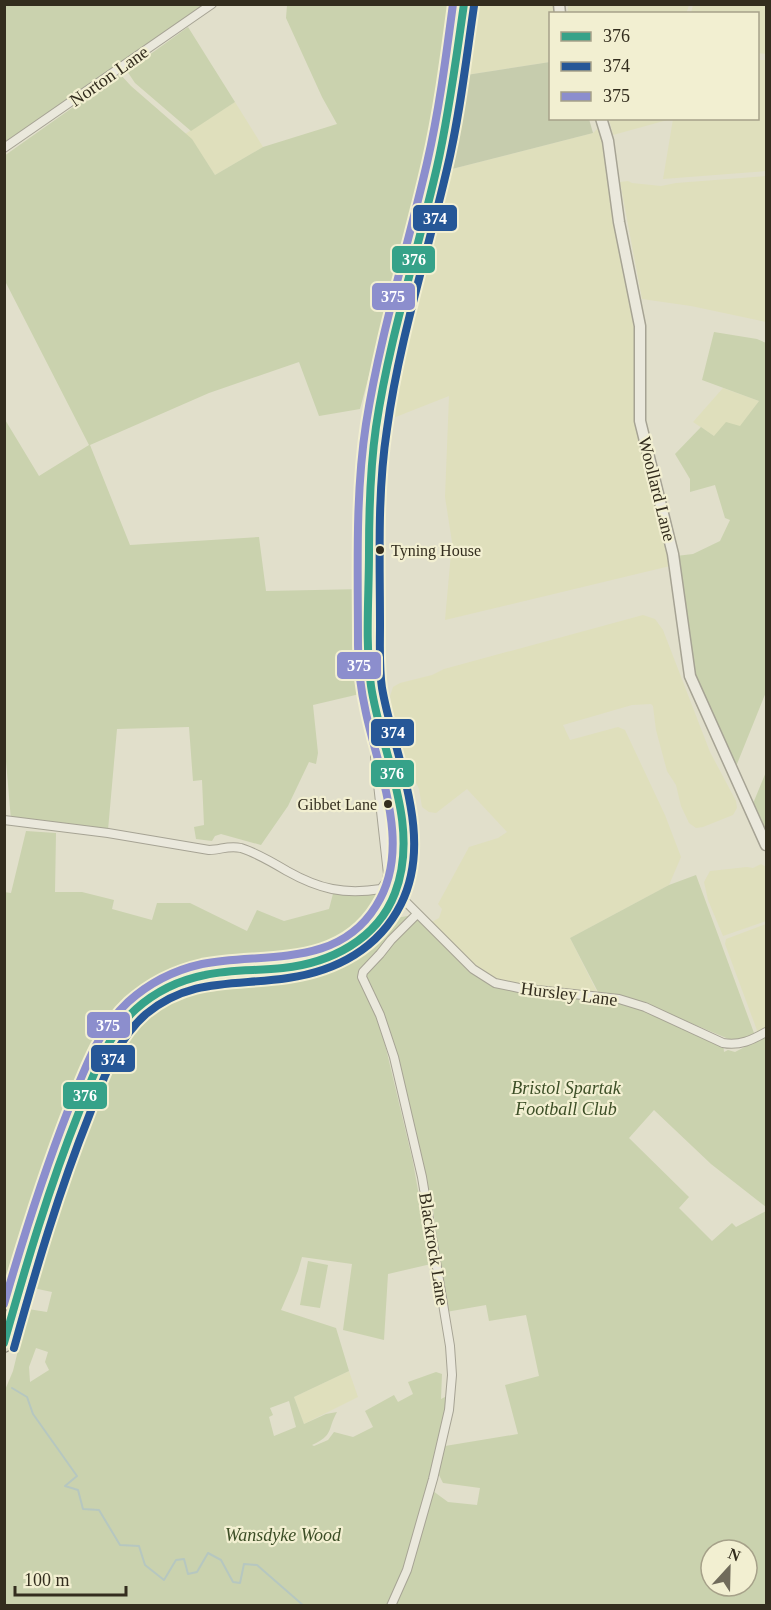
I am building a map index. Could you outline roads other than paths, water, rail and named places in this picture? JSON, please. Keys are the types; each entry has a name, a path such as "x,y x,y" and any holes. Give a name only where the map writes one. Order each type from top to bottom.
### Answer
{"highway":[{"path":"4,1345 40,1220 69,1138 108,1047 127,1019 158,993 196,976 288,968 338,954 358,942 373,929 384,916 394,896 402,867 403,832 399,802 371,693 368,646 369,515 375,429 391,352 438,163 464,4"}],"street":[{"name":"Norton Lane","path":"4,148 212,4"},
{"name":"Woollard Lane","path":"602,120 608,141 619,222 640,326 640,421 673,554 690,676 766,845"},
{"path":"4,820 118,834 209,850 225,846 240,848 323,888 381,889 387,881 388,874 375,757 384,747"},
{"name":"Hursley Lane","path":"394,896 407,903 472,969 495,983 519,988 619,999 645,1007 732,1045 750,1041 766,1032"},
{"name":"Blackrock Lane","path":"391,1605 407,1570 433,1479 449,1410 452,1375 450,1346 422,1177 394,1057 380,1015 362,977 363,972 417,914"}],"waterway":[{"path":"12,1388 27,1397 33,1414 77,1476 65,1486 78,1490 83,1509 99,1510 120,1545 139,1546 145,1565 164,1580 176,1560 184,1559 188,1574 197,1572 208,1553 221,1560 233,1582 240,1583 244,1564 257,1565 304,1606"}],"place":[{"name":"Tyning House","path":"380,550"},
{"name":"Gibbet Lane","path":"388,804"}],"park label":[{"name":"Bristol Spartak Football Club","path":"566,1098"},
{"name":"Wansdyke Wood","path":"283,1535"}]}
